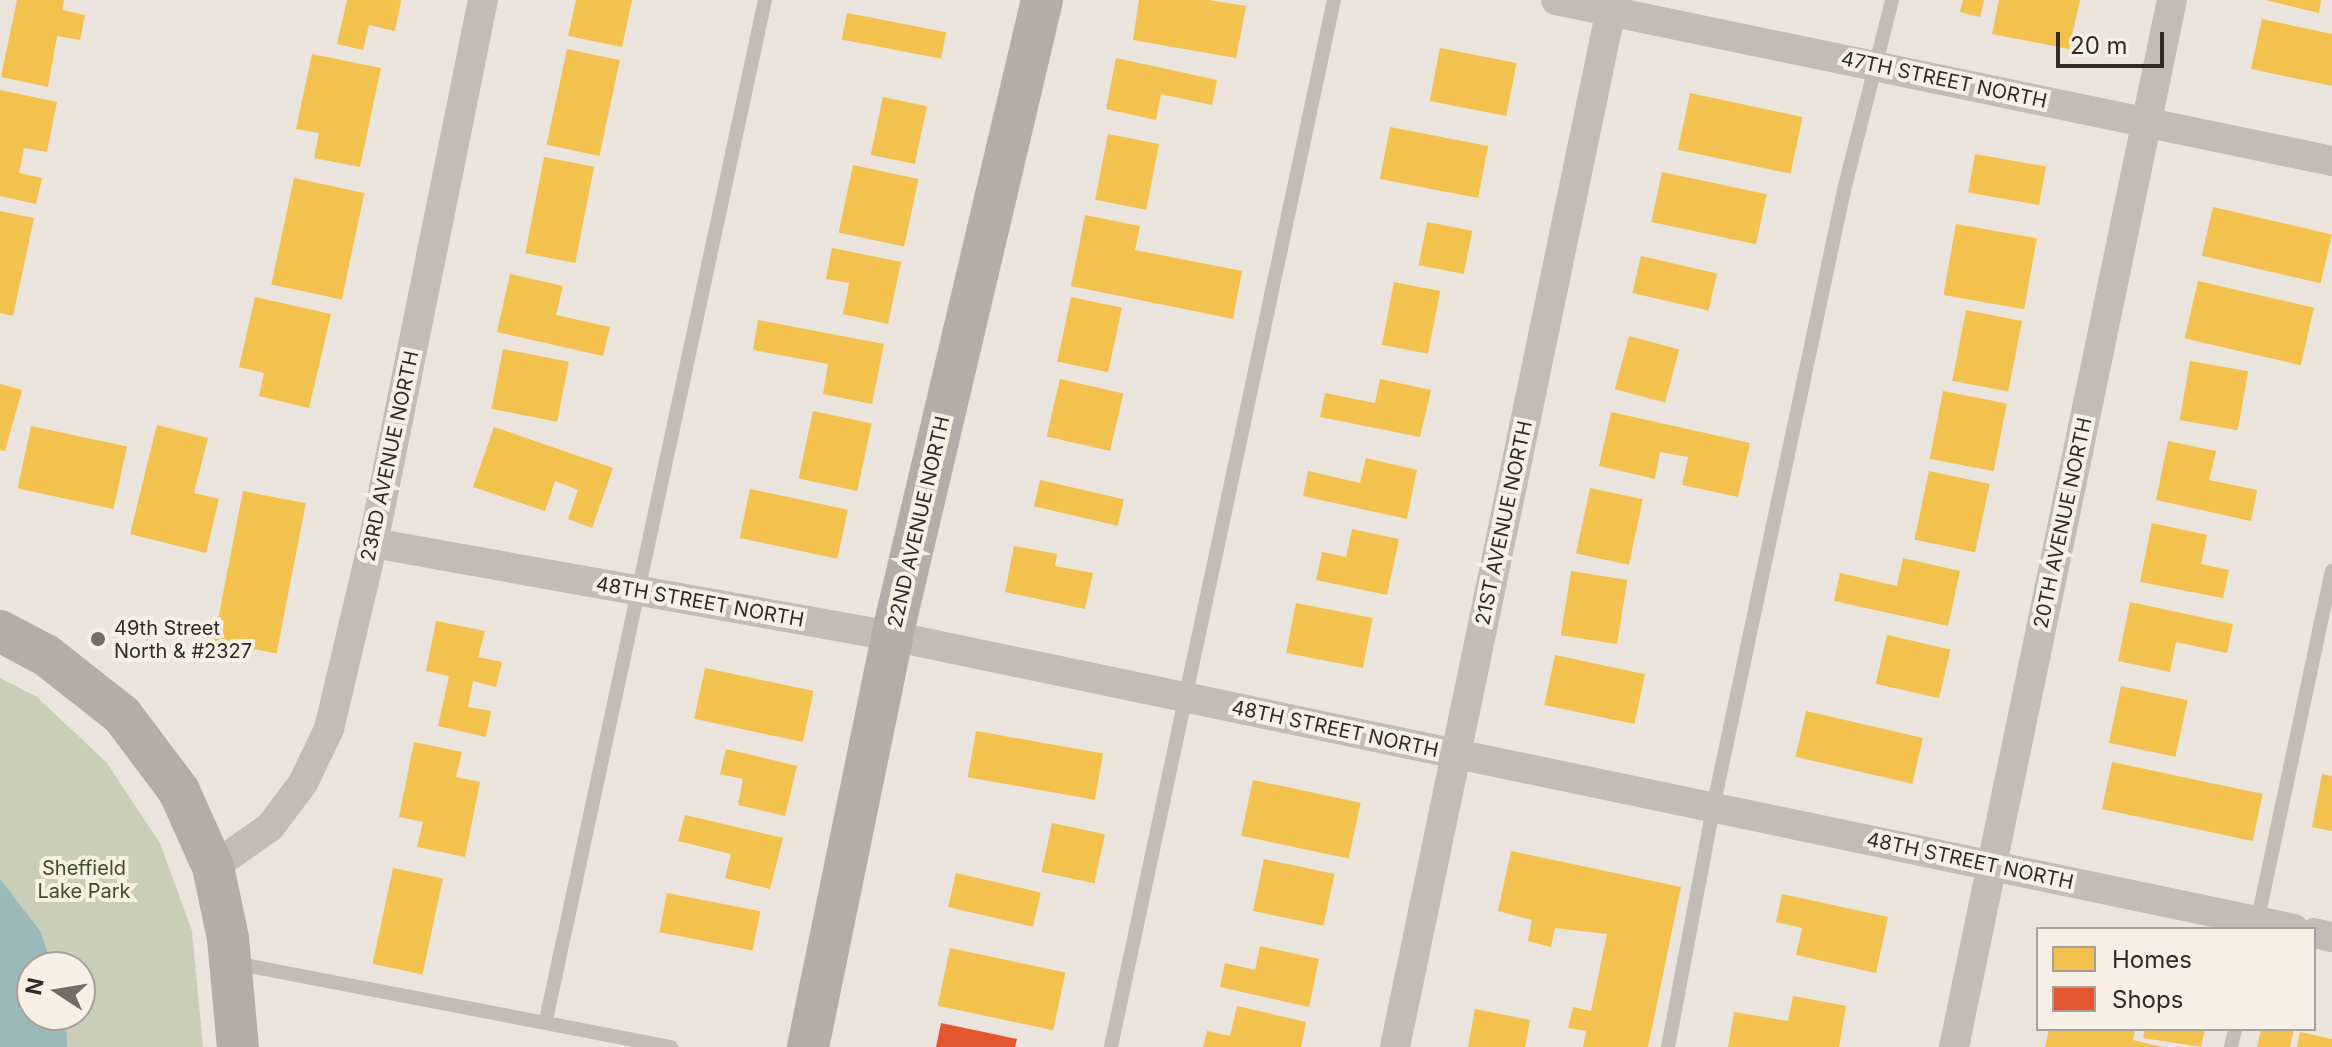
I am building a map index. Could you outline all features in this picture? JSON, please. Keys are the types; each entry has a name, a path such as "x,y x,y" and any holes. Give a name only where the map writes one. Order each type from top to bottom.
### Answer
{"main road":[{"name":"22ND AVENUE NORTH","path":"808,1047 892,636 1042,0"},
{"path":"0,631 47,656 122,715 179,791 213,867 229,962 234,1040"}],"street":[{"name":"23RD AVENUE NORTH","path":"213,867 270,827 303,783 329,729 373,543 483,0"},
{"name":"47TH STREET NORTH","path":"1556,0 1612,5 1878,67 2332,161"},
{"name":"20TH AVENUE NORTH","path":"1954,1047 2172,0"},
{"name":"21ST AVENUE NORTH","path":"1395,1047 1612,5"},
{"name":"48TH STREET NORTH","path":"373,543 892,636 1991,866 2257,925"}],"lane":[{"path":"546,1020 642,591 765,0"},
{"path":"1111,1047 1334,0"},
{"path":"1668,1047 1713,808 1844,190 1878,67 1892,0"},
{"path":"2257,925 2332,571"},
{"path":"229,962 546,1020 671,1047"},
{"path":"595,1047 598,1032"}],"green space":[{"name":"Sheffield Lake Park","path":"0,678 37,697 107,763 160,843 192,931 203,1047 0,1047"}],"water":[{"path":"0,879 41,932 47,951 16,951 16,1031 66,1031 67,1047 0,1047"}],"building: Homes":[{"path":"17,0 64,0 62,10 85,15 80,40 57,36 48,87 1,77"},
{"path":"347,0 401,0 395,31 369,25 363,50 337,44"},
{"path":"576,0 632,0 622,47 568,36"},
{"path":"1139,0 1209,0 1246,6 1236,58 1133,40"},
{"path":"1963,0 1984,0 1980,17 1960,12"},
{"path":"1999,0 2080,0 2069,49 1992,34"},
{"path":"2265,0 2321,0 2319,13"},
{"path":"847,13 946,32 941,59 842,40"},
{"path":"2262,19 2332,34 2332,86 2251,69"},
{"path":"1440,48 1517,63 1506,116 1430,101"},
{"path":"567,49 620,60 599,156 547,145"},
{"path":"312,54 381,68 360,167 314,158 319,133 296,129"},
{"path":"1116,58 1217,80 1212,105 1161,94 1156,120 1106,109"},
{"path":"0,90 57,102 47,152 24,148 19,173 42,178 36,204 0,196"},
{"path":"1690,93 1802,117 1790,174 1678,150"},
{"path":"883,97 927,106 915,164 871,155"},
{"path":"1390,127 1488,146 1478,198 1380,179"},
{"path":"1108,134 1159,144 1146,210 1095,200"},
{"path":"1975,154 2046,167 2039,205 1968,192"},
{"path":"544,157 594,167 575,263 525,253"},
{"path":"853,165 919,179 904,246 839,232"},
{"path":"1662,172 1767,194 1756,244 1651,222"},
{"path":"294,178 364,193 342,300 271,285"},
{"path":"2213,207 2332,234 2321,283 2202,256"},
{"path":"0,211 34,218 13,316 0,313"},
{"path":"1085,215 1140,226 1135,250 1242,271 1233,319 1071,286"},
{"path":"1427,222 1472,231 1464,274 1419,265"},
{"path":"1956,224 2037,238 2024,309 1943,295"},
{"path":"832,248 901,262 888,324 843,314 849,283 826,279"},
{"path":"1641,256 1717,274 1708,311 1632,293"},
{"path":"510,274 563,286 556,315 610,327 603,356 497,332"},
{"path":"2198,281 2314,308 2301,365 2185,338"},
{"path":"1394,282 1440,291 1428,354 1382,345"},
{"path":"255,297 331,314 309,408 259,396 264,373 239,367"},
{"path":"1071,297 1122,308 1108,372 1057,362"},
{"path":"1966,310 2022,321 2008,392 1952,381"},
{"path":"758,320 884,344 872,404 823,394 828,364 753,350"},
{"path":"1629,336 1679,349 1665,403 1615,389"},
{"path":"503,349 569,362 557,422 491,409"},
{"path":"2190,361 2248,371 2238,430 2180,420"},
{"path":"1060,379 1123,394 1110,451 1047,436"},
{"path":"1380,379 1431,390 1420,437 1320,417 1325,393 1375,403"},
{"path":"0,384 22,390 5,451 0,450"},
{"path":"1943,391 2007,403 1994,471 1930,459"},
{"path":"813,411 872,423 857,491 799,478"},
{"path":"1611,412 1750,443 1738,497 1682,485 1688,457 1660,452 1655,479 1599,466"},
{"path":"157,425 208,438 194,493 219,499 206,553 130,534"},
{"path":"31,426 127,446 114,509 18,489"},
{"path":"494,427 613,468 592,528 568,519 578,490 555,481 545,511 473,487"},
{"path":"2168,441 2216,451 2209,480 2257,490 2251,521 2156,500"},
{"path":"1366,458 1417,470 1407,519 1303,496 1308,471 1360,483"},
{"path":"1929,471 1990,484 1975,552 1914,539"},
{"path":"1040,480 1124,499 1118,526 1034,506"},
{"path":"1590,488 1643,499 1629,565 1576,554"},
{"path":"750,489 848,510 837,559 740,538"},
{"path":"243,491 306,503 277,653 214,641"},
{"path":"2152,523 2207,535 2201,564 2229,570 2223,598 2140,582"},
{"path":"1352,529 1399,539 1387,595 1316,580 1322,552 1346,557"},
{"path":"1014,546 1057,554 1055,566 1093,573 1085,609 1005,592"},
{"path":"1903,558 1960,571 1948,626 1834,601 1840,573 1897,586"},
{"path":"1571,571 1627,580 1617,644 1561,635"},
{"path":"2130,602 2233,624 2227,653 2176,642 2170,672 2118,661"},
{"path":"1296,603 1373,618 1363,668 1286,653"},
{"path":"436,621 485,631 478,657 502,662 496,687 473,681 468,707 491,711 486,737 438,726 449,676 426,671"},
{"path":"1887,635 1950,650 1939,698 1876,684"},
{"path":"1555,655 1645,674 1634,724 1544,705"},
{"path":"705,668 814,691 803,742 694,719"},
{"path":"2121,686 2188,700 2175,757 2109,743"},
{"path":"1806,711 1923,738 1912,784 1795,757"},
{"path":"976,731 1103,753 1095,800 968,777"},
{"path":"414,742 462,752 456,777 480,782 465,857 417,847 423,822 399,817"},
{"path":"726,749 797,766 785,816 738,805 743,779 720,774"},
{"path":"2112,762 2263,794 2253,841 2102,809"},
{"path":"2322,774 2332,776 2332,831 2312,827"},
{"path":"1253,780 1361,803 1349,859 1241,836"},
{"path":"685,815 783,838 770,889 725,878 731,854 678,841"},
{"path":"1052,823 1105,834 1094,883 1042,872"},
{"path":"1511,851 1681,887 1648,1047 1583,1047 1586,1031 1568,1028 1573,1007 1591,1011 1607,934 1555,928 1551,947 1528,941 1532,920 1498,911"},
{"path":"1264,859 1334,874 1323,926 1253,911"},
{"path":"393,868 443,879 423,974 373,964"},
{"path":"956,873 1041,893 1033,927 948,907"},
{"path":"667,893 760,911 753,950 659,932"},
{"path":"1782,894 1888,917 1876,973 1796,955 1802,928 1776,922"},
{"path":"1260,946 1319,959 1309,1007 1220,987 1225,963 1255,970"},
{"path":"950,948 1065,973 1053,1030 938,1006"},
{"path":"1793,996 1846,1006 1839,1047 1728,1047 1734,1012 1788,1021"},
{"path":"1237,1006 1306,1022 1301,1047 1203,1047 1207,1031 1230,1036"},
{"path":"1475,1009 1530,1020 1525,1047 1468,1047"},
{"path":"2049,1031 2135,1031 2133,1040 2162,1047 2045,1047"},
{"path":"2145,1031 2205,1031 2201,1047 2143,1038"},
{"path":"2261,1031 2294,1031 2290,1047 2257,1047"},
{"path":"2300,1032 2332,1039 2332,1047 2297,1047"}],"building: Shops":[{"path":"941,1023 1017,1039 1015,1047 936,1047"}],"place":[{"name":"49th Street North & #2327","path":"98,639"}]}
